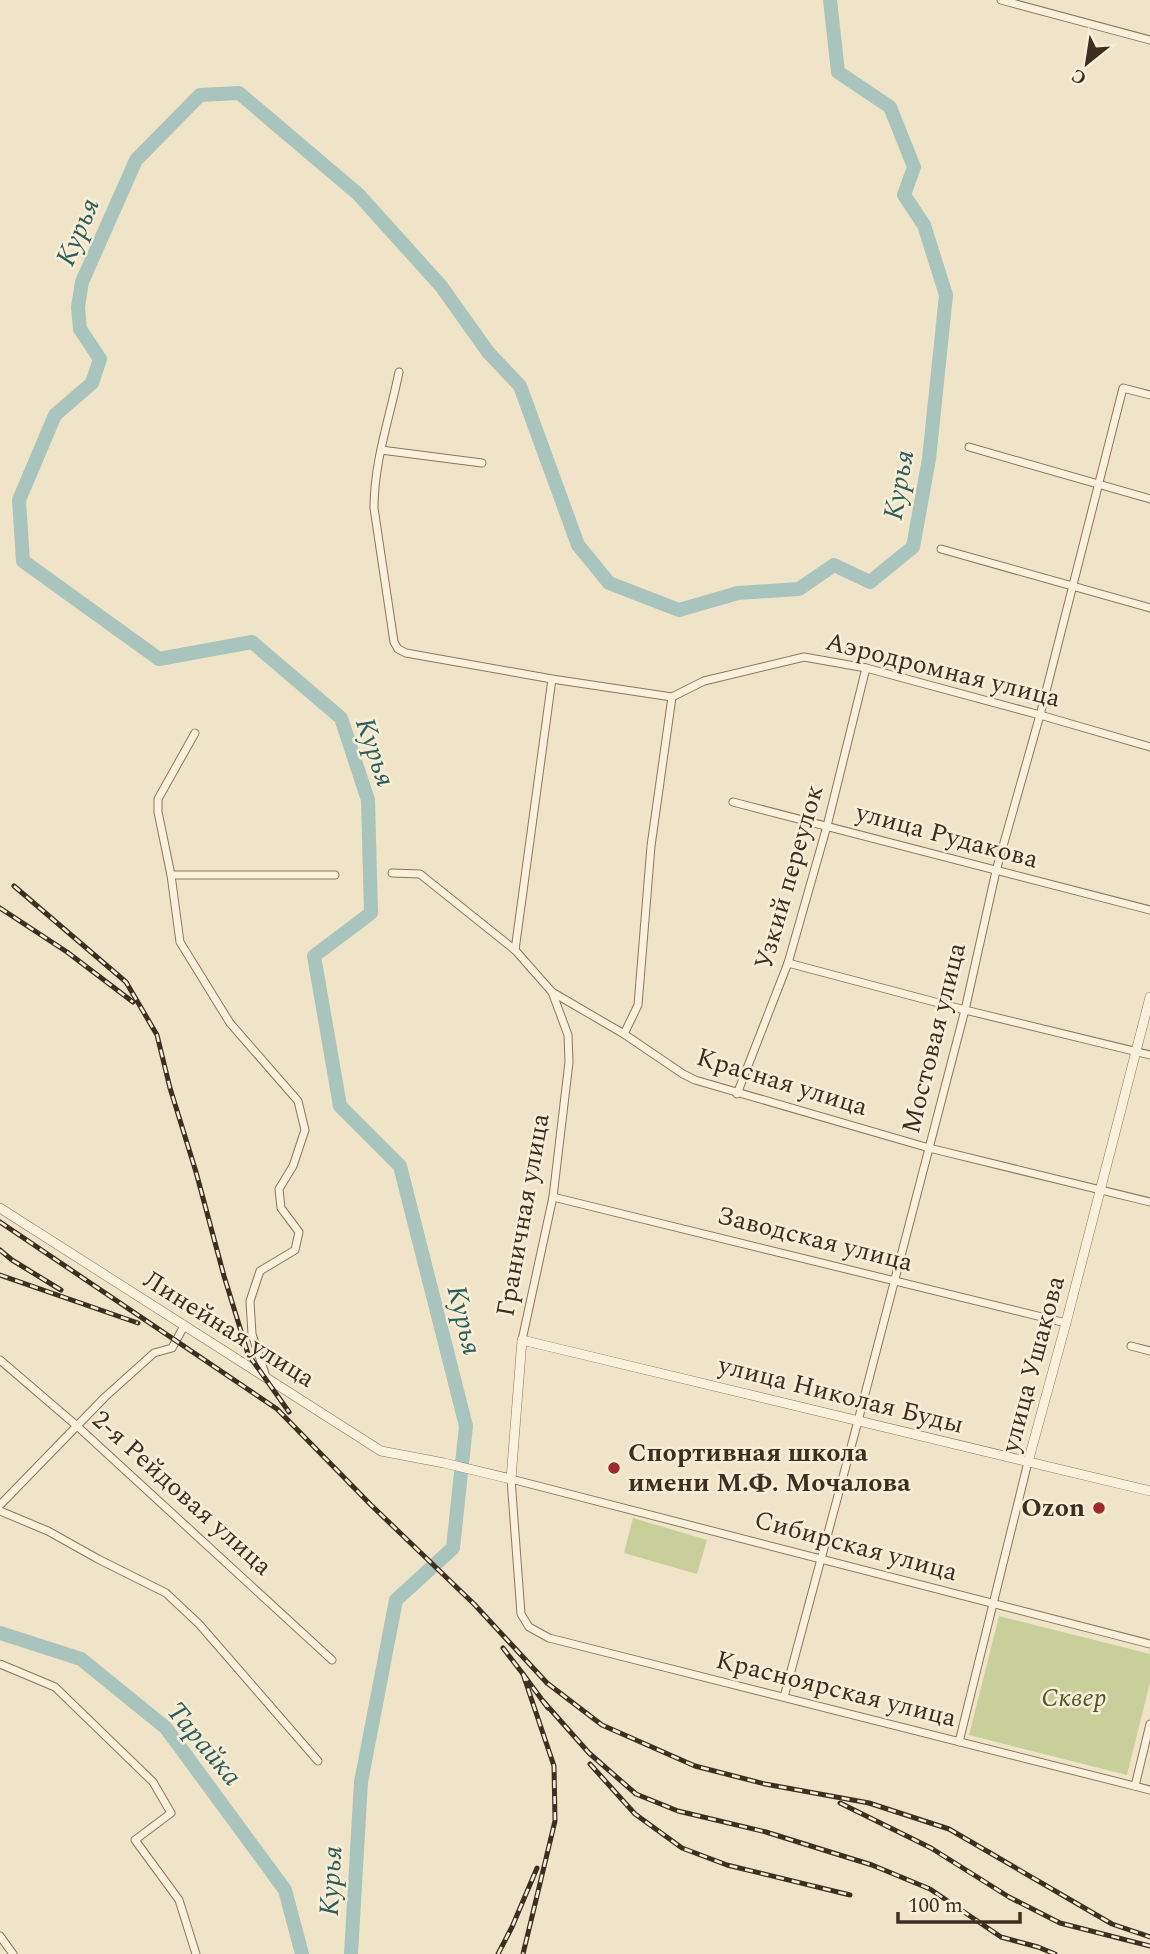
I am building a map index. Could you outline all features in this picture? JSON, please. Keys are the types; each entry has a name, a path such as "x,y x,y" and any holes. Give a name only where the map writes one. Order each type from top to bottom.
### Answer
{"street":[{"path":"1001,0 1150,40"},
{"path":"399,372 374,489 374,508 392,635 398,649 406,653 552,679 673,697 651,846 638,1005 624,1034"},
{"name":"Мостовая улица","path":"784,1698 965,1010 996,872 1040,715 1124,388 1150,395"},
{"path":"969,447 1150,499"},
{"path":"381,450 482,463"},
{"path":"941,549 1150,608"},
{"name":"Аэродромная улица","path":"673,697 705,681 804,657 866,668 1150,747"},
{"name":"Узкий переулок","path":"737,1094 788,963 827,826 866,668"},
{"path":"515,950 552,679"},
{"path":"195,733 158,799 180,942 230,1023 298,1101 305,1130 293,1166 279,1189 281,1208 299,1232 295,1250 260,1271 250,1301 252,1335 266,1378"},
{"name":"улица Рудакова","path":"733,802 1150,910"},
{"name":"Красная улица","path":"392,873 420,874 515,950 552,992 695,1080 929,1148 1150,1202"},
{"path":"171,875 335,875"},
{"path":"788,963 1150,1055"},
{"name":"Граничная улица","path":"521,1615 511,1479 522,1340 553,1197 570,1048 552,992"},
{"name":"улица Ушакова","path":"959,1742 1028,1462 1150,998"},
{"name":"Заводская улица","path":"553,1197 1066,1323"},
{"name":"Линейная улица","path":"0,1208 381,1451 511,1479"},
{"path":"0,1505 105,1396 153,1353 172,1348 184,1326"},
{"name":"улица Николая Буды","path":"522,1340 1150,1491"},
{"path":"1131,1346 1150,1351"},
{"name":"2-я Рейдовая улица","path":"0,1360 77,1426 332,1660"},
{"name":"Сибирская улица","path":"511,1479 1150,1644"},
{"path":"0,1511 48,1531 166,1593 199,1624 318,1761"},
{"name":"Красноярская улица","path":"521,1615 529,1627 549,1638 1150,1790"},
{"path":"0,1664 55,1687 153,1782 171,1813 135,1840 179,1900 196,1954"},
{"path":"1135,1786 1150,1724"},
{"path":"0,1936 13,1954"}],"green space":[{"path":"633,1518 707,1540 697,1574 624,1553"},
{"name":"Сквер","path":"999,1616 1150,1654 1150,1683 1127,1775 969,1735"}],"waterway":[{"name":"Курья","path":"351,1954 361,1782 396,1600 453,1548 466,1426 400,1166 340,1106 314,956 371,913 368,800 341,718 252,642 159,659 23,561 19,500 55,415 92,383 100,359 80,329 78,307 82,282 136,160 200,95 239,93 358,194 441,286 488,352 520,386 578,545 609,583 679,610 738,593 799,589 834,565 870,582 913,547 929,459 946,295 924,225 904,195 914,167 890,107 838,72 830,0"},
{"name":"Тарайка","path":"0,1633 81,1659 166,1728 285,1890 302,1954"}],"railway":[{"path":"14,886 126,982 157,1035 248,1354 289,1412"},
{"path":"0,908 67,952 133,1002"},
{"path":"0,1222 277,1409 474,1604 547,1683 602,1725 695,1766 765,1784 869,1803 949,1829 1112,1924 1150,1937"},
{"path":"0,1250 61,1290"},
{"path":"0,1275 138,1323"},
{"path":"503,1648 523,1674 554,1766 555,1821 523,1954"},
{"path":"523,1674 548,1708"},
{"path":"543,1701 589,1753 636,1794 678,1811 766,1832 872,1865 930,1889 1001,1937 1055,1954"},
{"path":"590,1764 635,1814 682,1848 727,1865 850,1895"},
{"path":"840,1803 931,1848 1009,1897 1060,1923 1150,1946"},
{"path":"498,1954 537,1868"}],"place":[{"name":"Спортивная школа имени М.Ф. Мочалова","path":"614,1468"},
{"name":"Ozon","path":"1099,1508"}]}
